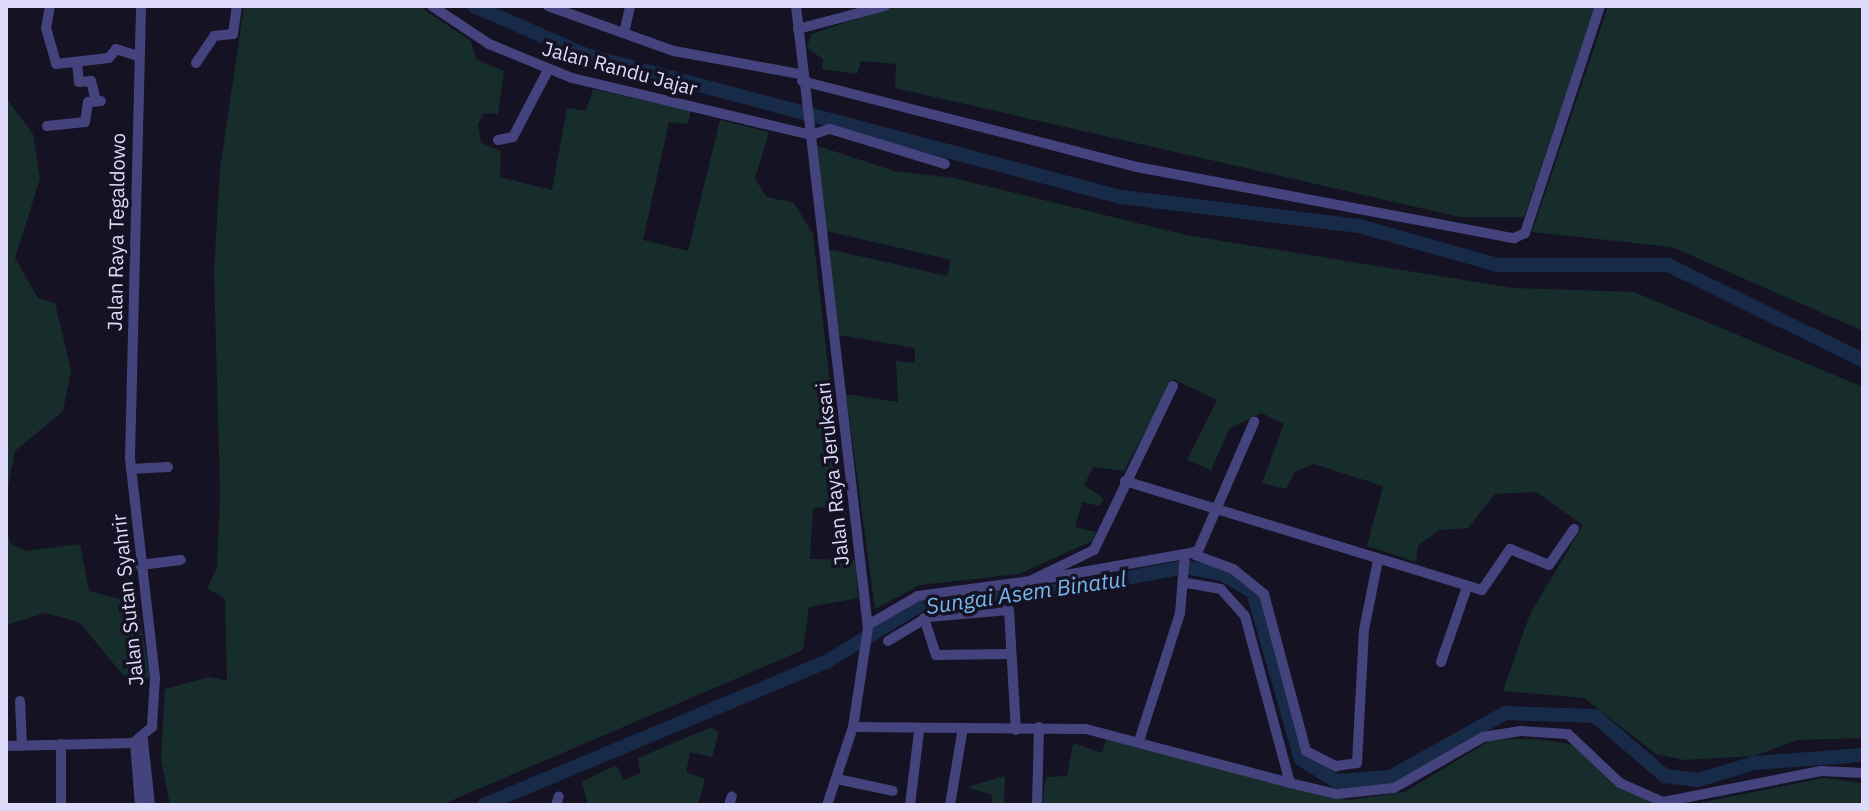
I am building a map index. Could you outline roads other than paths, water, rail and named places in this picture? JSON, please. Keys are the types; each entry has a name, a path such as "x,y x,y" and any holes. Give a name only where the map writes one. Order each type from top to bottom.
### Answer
{"street":[{"path":"50,6 51,59 77,63 109,58 116,49 138,56"},
{"name":"Jalan Raya Tegaldowo","path":"131,464 141,6"},
{"path":"196,63 214,36 232,35 237,6"},
{"name":"Jalan Randu Jajar","path":"432,6 547,74 810,133 830,129 945,164"},
{"path":"548,6 674,51 1137,167 1514,238 1525,233 1600,6"},
{"path":"624,33 630,6"},
{"name":"Jalan Raya Jeruksari","path":"796,6 801,81 810,133 868,627 867,653 853,727 827,805"},
{"path":"798,29 885,6"},
{"path":"47,126 85,122 88,102 98,101 91,81 79,82 77,63"},
{"path":"498,140 513,137 547,74"},
{"path":"1030,581 1094,550 1173,386"},
{"path":"1139,741 1188,556 1214,511 1254,422"},
{"path":"131,464 168,467"},
{"name":"Jalan Sutan Syahrir","path":"131,464 155,678 152,727 134,742"},
{"path":"1125,481 1214,511 1467,587 1484,589 1511,549 1549,565 1574,529"},
{"path":"868,627 918,596 1188,556 1233,569 1264,594 1306,751 1319,764 1336,766 1357,763 1364,630 1378,560"},
{"path":"140,565 181,560"},
{"path":"1183,581 1221,589 1245,616 1290,783"},
{"path":"1441,662 1467,587"},
{"path":"888,641 924,618 1009,610 1008,654 1016,730"},
{"path":"924,618 936,655 1008,654"},
{"path":"20,701 22,746"},
{"path":"853,727 962,733 1039,727 1139,741 1336,794 1394,788 1483,737 1521,731 1568,734 1620,783 1663,802 1821,771 1863,773"},
{"path":"1037,805 1039,727"},
{"path":"910,805 919,732"},
{"path":"950,805 962,733"},
{"path":"6,746 134,742"},
{"path":"134,742 140,805"},
{"path":"134,742 150,805"},
{"path":"61,744 61,805"},
{"path":"837,779 893,791"}],"waterway":[{"path":"474,6 586,55 1120,197 1359,226 1498,265 1668,265 1863,360"},
{"name":"Sungai Asem Binatul","path":"484,805 826,662 925,602 1061,590 1185,567 1222,574 1253,592 1301,759 1336,781 1390,777 1505,713 1595,716 1665,776 1698,780 1754,763 1863,755"}]}
